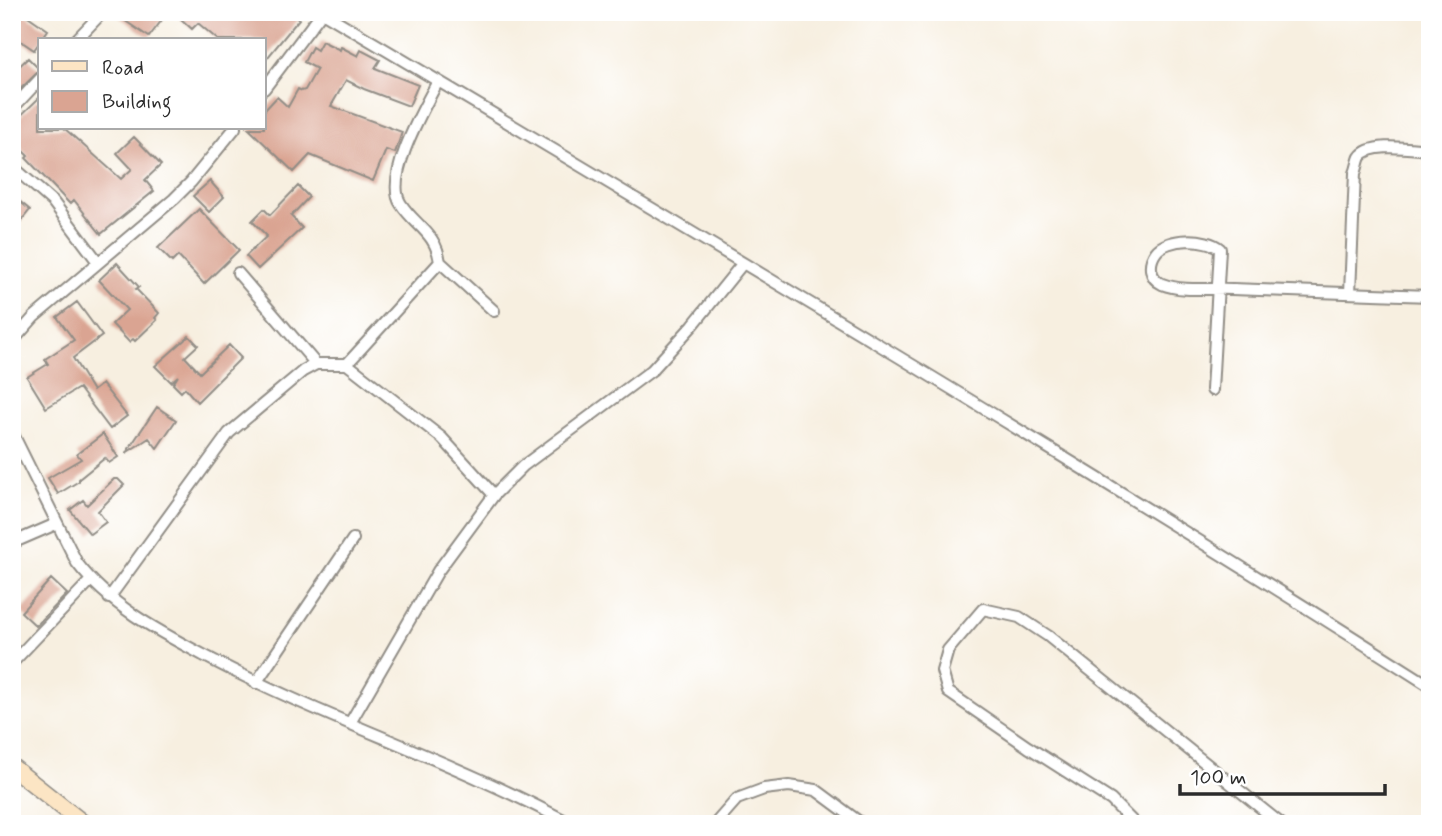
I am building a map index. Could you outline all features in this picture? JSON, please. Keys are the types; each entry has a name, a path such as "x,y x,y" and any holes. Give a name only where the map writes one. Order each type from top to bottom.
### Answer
{"main road":[{"path":"12,767 84,824"}],"street":[{"path":"266,86 322,12 743,263 1430,686"},
{"path":"78,38 98,16"},
{"path":"12,109 38,81"},
{"path":"438,81 401,164 396,193 400,204 432,238 440,262 494,312"},
{"path":"12,342 34,317 191,182 233,130"},
{"path":"1350,293 1356,173 1360,157 1380,147 1430,150"},
{"path":"12,166 53,202 98,262"},
{"path":"1212,390 1219,288 1220,253 1217,246 1209,243 1174,242 1162,246 1151,261 1151,271 1154,278 1162,284 1178,287 1219,288 1430,296"},
{"path":"347,363 440,262"},
{"path":"350,723 438,571 494,495 523,466 652,370 743,263"},
{"path":"238,273 316,364"},
{"path":"109,597 229,433 303,371 316,364 347,363 442,438 494,495"},
{"path":"12,432 77,563 109,597 160,632 256,683 434,758 571,824"},
{"path":"12,543 56,524"},
{"path":"256,683 353,539"},
{"path":"12,663 91,580"},
{"path":"1135,824 1111,800 948,692 942,671 948,650 983,609 1019,617 1048,636 1281,824"},
{"path":"715,824 737,799 764,789 789,786 816,790 862,824"}],"building":[{"path":"18,12 22,12 48,30 42,38 38,38 34,50 12,35 12,21"},
{"path":"112,12 168,12 149,37"},
{"path":"184,12 291,12 299,19 266,60 266,38 216,38 198,23 192,29 180,18"},
{"path":"322,41 358,56 361,50 380,60 375,68 418,85 409,106 346,80 331,106 402,132 395,153 386,150 373,181 310,155 294,172 250,130 266,130 266,109 277,97 288,107 298,89 305,90 317,69 304,62 312,47 317,50"},
{"path":"28,58 38,68 38,72 12,97 12,73"},
{"path":"38,99 38,130 66,130 121,179 132,169 117,153 134,137 161,165 145,180 154,191 101,234 74,200 70,204 26,158 28,156 12,140 12,124"},
{"path":"210,181 224,197 209,212 193,196"},
{"path":"298,186 309,197 291,216 302,228 258,269 246,256 267,236 252,221 264,209 270,215"},
{"path":"12,195 30,210 12,232"},
{"path":"199,209 239,250 204,284 178,256 172,262 158,248"},
{"path":"117,263 139,287 136,289 159,313 155,318 157,320 135,341 133,339 129,342 112,324 127,310 99,280"},
{"path":"77,302 102,336 73,358 93,391 102,384 127,416 110,429 79,388 46,408 27,377 48,364 45,359 74,340 57,317"},
{"path":"189,336 198,345 185,357 200,373 229,345 241,358 197,402 185,388 181,392 173,384 178,376 171,382 155,366"},
{"path":"157,407 176,420 157,448 149,438 126,453"},
{"path":"103,434 118,457 109,463 105,458 79,481 58,494 48,478 81,459 77,454"},
{"path":"114,479 124,485 98,511 106,522 90,534 70,510 83,500 87,505"},
{"path":"51,579 67,594 36,626 21,612"}]}
